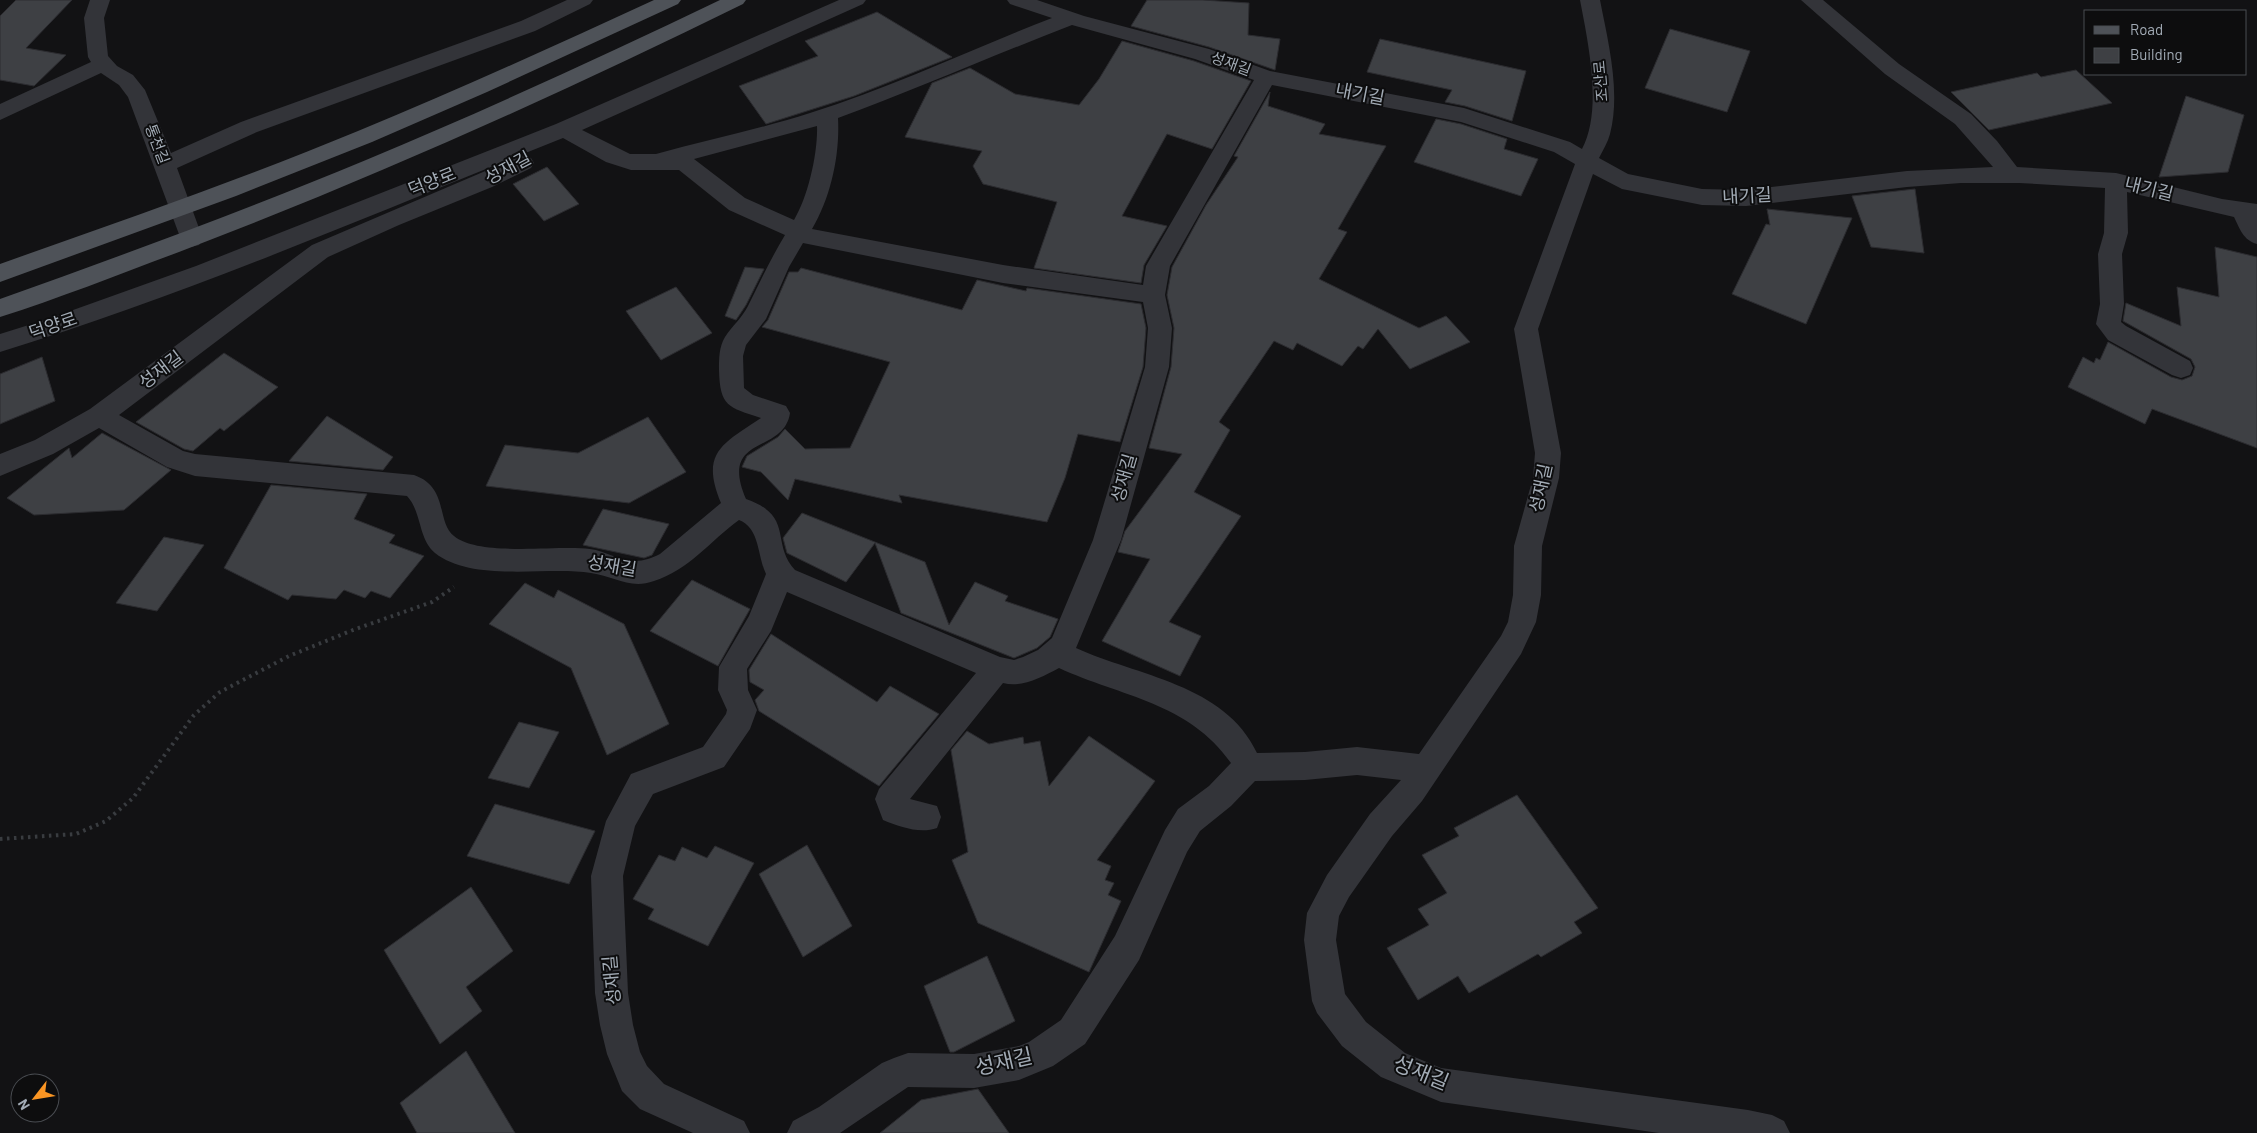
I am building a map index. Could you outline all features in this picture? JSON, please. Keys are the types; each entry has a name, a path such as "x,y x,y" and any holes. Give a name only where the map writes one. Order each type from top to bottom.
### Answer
{"main road":[{"path":"0,273 181,207 364,136 557,53 671,0"},
{"name":"덕양로","path":"0,308 191,239 436,138 586,72 736,0"}],"street":[{"path":"0,113 103,64 98,57 94,18 100,0"},
{"path":"165,164 249,127 520,30 584,0"},
{"name":"덕양로","path":"0,344 204,272 564,129 856,0"},
{"name":"성재길","path":"732,1133 649,1095 637,1082 624,1056 610,991 607,876 609,862 621,821 642,784 713,757 740,719 742,710 733,690 733,667 761,622 780,574 997,669 1014,672 1030,668 1056,653 1063,646 1107,540 1157,367 1160,328 1153,295 1158,266 1266,77 1202,54 1072,18 1017,0"},
{"name":"조산로","path":"1587,160 1600,135 1604,115 1596,26 1590,0"},
{"path":"1811,0 1892,69 1963,119 1989,146 2011,175"},
{"path":"661,161 827,115 907,85 991,49 1072,18"},
{"name":"통천길","path":"103,64 110,71 126,80 138,95 181,207 191,239"},
{"name":"내기길","path":"1266,77 1464,115 1548,142 1587,160 1599,169 1622,181 1718,199 1746,198 1907,179 1961,175 2011,175 2116,181 2250,212 2251,229 2257,236"},
{"path":"780,574 771,558 769,532 764,524 745,509 736,508 726,479 724,465 732,453 744,442 776,420 777,413 744,402 732,392 731,356 735,342 757,313 778,266 811,210 820,182 828,139 827,115"},
{"path":"564,129 626,160 645,163 676,161 686,164 737,204 799,233 1003,274 1153,295"},
{"name":"성재길","path":"0,465 44,447 99,416 320,251 338,241 515,167 540,151 564,129"},
{"name":"성재길","path":"1587,160 1526,330 1546,428 1548,453 1546,478 1528,546 1527,595 1522,622 1511,645 1411,792 1381,825 1343,878 1323,913 1320,940 1329,1001 1354,1034 1393,1065 1441,1085 1748,1128 1772,1133"},
{"path":"2116,181 2116,233 2110,254 2112,304 2108,324 2117,333 2181,368"},
{"name":"성재길","path":"99,416 176,460 195,465 414,486 426,500 437,538 446,546 463,553 481,557 593,561 627,572 641,573 660,567 688,549 728,512 736,508"},
{"path":"1056,653 1097,671 1157,690 1178,699 1217,725 1244,754 1248,767 1305,766 1357,761 1426,769"},
{"path":"926,817 894,810 890,799 997,669"},
{"name":"성재길","path":"805,1133 831,1119 894,1076 908,1070 974,1071 1019,1063 1041,1054 1072,1032 1127,948 1176,841 1189,820 1220,796 1248,767"}],"path":[{"path":"0,839 76,834 106,821 133,798 194,715 220,692 298,652 352,630 432,602 449,591 481,557"}],"building":[{"path":"16,0 72,0 26,48 66,55 34,86 0,80 0,16"},
{"path":"1147,0 1203,0 1249,3 1248,35 1280,39 1275,70 1209,47 1131,26"},
{"path":"877,12 952,57 854,96 766,124 739,86 818,56 805,41"},
{"path":"1670,29 1750,51 1727,112 1645,88"},
{"path":"1380,39 1526,71 1512,121 1465,106 1445,102 1452,90 1367,72"},
{"path":"1122,41 1194,61 1251,81 1212,149 1167,134 1122,216 1167,226 1144,265 1141,283 1034,268 1057,202 983,184 973,166 982,151 905,137 932,83 970,68 1015,94 1079,105 1099,79"},
{"path":"2076,70 2112,103 1989,130 1951,92 2037,73 2041,77"},
{"path":"1270,92 1268,106 1325,124 1319,134 1386,146 1338,229 1347,232 1319,279 1419,328 1446,316 1470,342 1410,369 1378,329 1363,349 1358,346 1342,366 1297,343 1293,350 1274,341 1219,422 1230,430 1194,492 1241,516 1169,622 1201,636 1180,676 1102,641 1150,559 1118,552 1125,531 1182,454 1149,448 1171,367 1174,328 1167,295 1172,267 1206,205 1238,157 1234,156"},
{"path":"2186,96 2244,115 2228,172 2159,177"},
{"path":"1436,119 1461,124 1507,139 1504,149 1538,159 1521,196 1414,162"},
{"path":"547,167 579,204 544,221 513,184"},
{"path":"1915,189 1924,253 1871,247 1852,196"},
{"path":"1767,209 1852,218 1806,324 1732,294 1766,224 1770,225"},
{"path":"2215,247 2257,257 2257,448 2152,409 2145,424 2068,387 2083,357 2094,363 2096,358 2100,360 2108,342 2171,377 2182,380 2192,376 2195,367 2191,359 2123,321 2126,303 2181,326 2177,287 2219,297"},
{"path":"745,267 764,269 746,305 736,320 725,316"},
{"path":"801,268 962,310 977,280 1026,291 1027,288 1141,304 1146,328 1143,367 1120,442 1078,434 1065,478 1047,522 899,495 902,503 795,479 788,500 761,472 742,467 747,456 778,437 785,429 805,449 850,448 890,362 762,327 768,320 789,272 798,272"},
{"path":"676,287 712,333 661,360 626,311"},
{"path":"224,353 278,387 224,431 220,428 193,451 184,449 136,422"},
{"path":"42,357 55,401 0,424 0,374"},
{"path":"327,416 393,457 383,470 289,461"},
{"path":"648,417 686,472 629,503 486,486 505,445 578,453"},
{"path":"102,433 171,470 124,510 34,515 7,498 69,448 72,458"},
{"path":"271,485 367,494 354,519 395,535 389,543 424,556 390,598 371,591 365,598 344,590 336,599 292,595 288,600 224,568"},
{"path":"603,509 669,524 652,555 644,558 583,545"},
{"path":"802,513 925,562 949,625 975,582 1008,596 1005,601 1058,619 1050,637 1037,648 1014,658 901,613 875,543 846,582 787,553 783,538"},
{"path":"164,537 204,545 157,611 116,603"},
{"path":"692,580 750,609 718,666 650,631"},
{"path":"525,583 554,598 558,590 624,624 669,724 607,755 571,668 489,624"},
{"path":"771,634 877,702 890,686 939,714 879,786 759,711 755,700 764,690 750,682 749,670"},
{"path":"519,722 559,732 529,788 488,778"},
{"path":"967,731 989,744 1023,737 1024,744 1040,741 1049,786 1089,736 1155,781 1097,860 1111,866 1105,880 1114,883 1108,895 1121,901 1089,972 978,923 952,860 968,852 951,750"},
{"path":"1517,795 1598,908 1574,922 1582,933 1541,957 1538,954 1469,993 1458,976 1418,1000 1387,948 1429,925 1418,909 1447,893 1422,855 1459,836 1454,828"},
{"path":"495,804 595,831 569,884 467,856"},
{"path":"807,845 852,926 803,957 759,874"},
{"path":"715,846 754,863 708,946 648,919 654,909 633,899 659,855 675,861 682,847 707,858"},
{"path":"471,887 513,951 466,987 482,1011 440,1044 384,950"},
{"path":"987,956 1015,1021 954,1052 950,1052 924,986"},
{"path":"466,1051 515,1133 417,1133 400,1103"},
{"path":"978,1089 1009,1133 880,1133 921,1100"}]}
